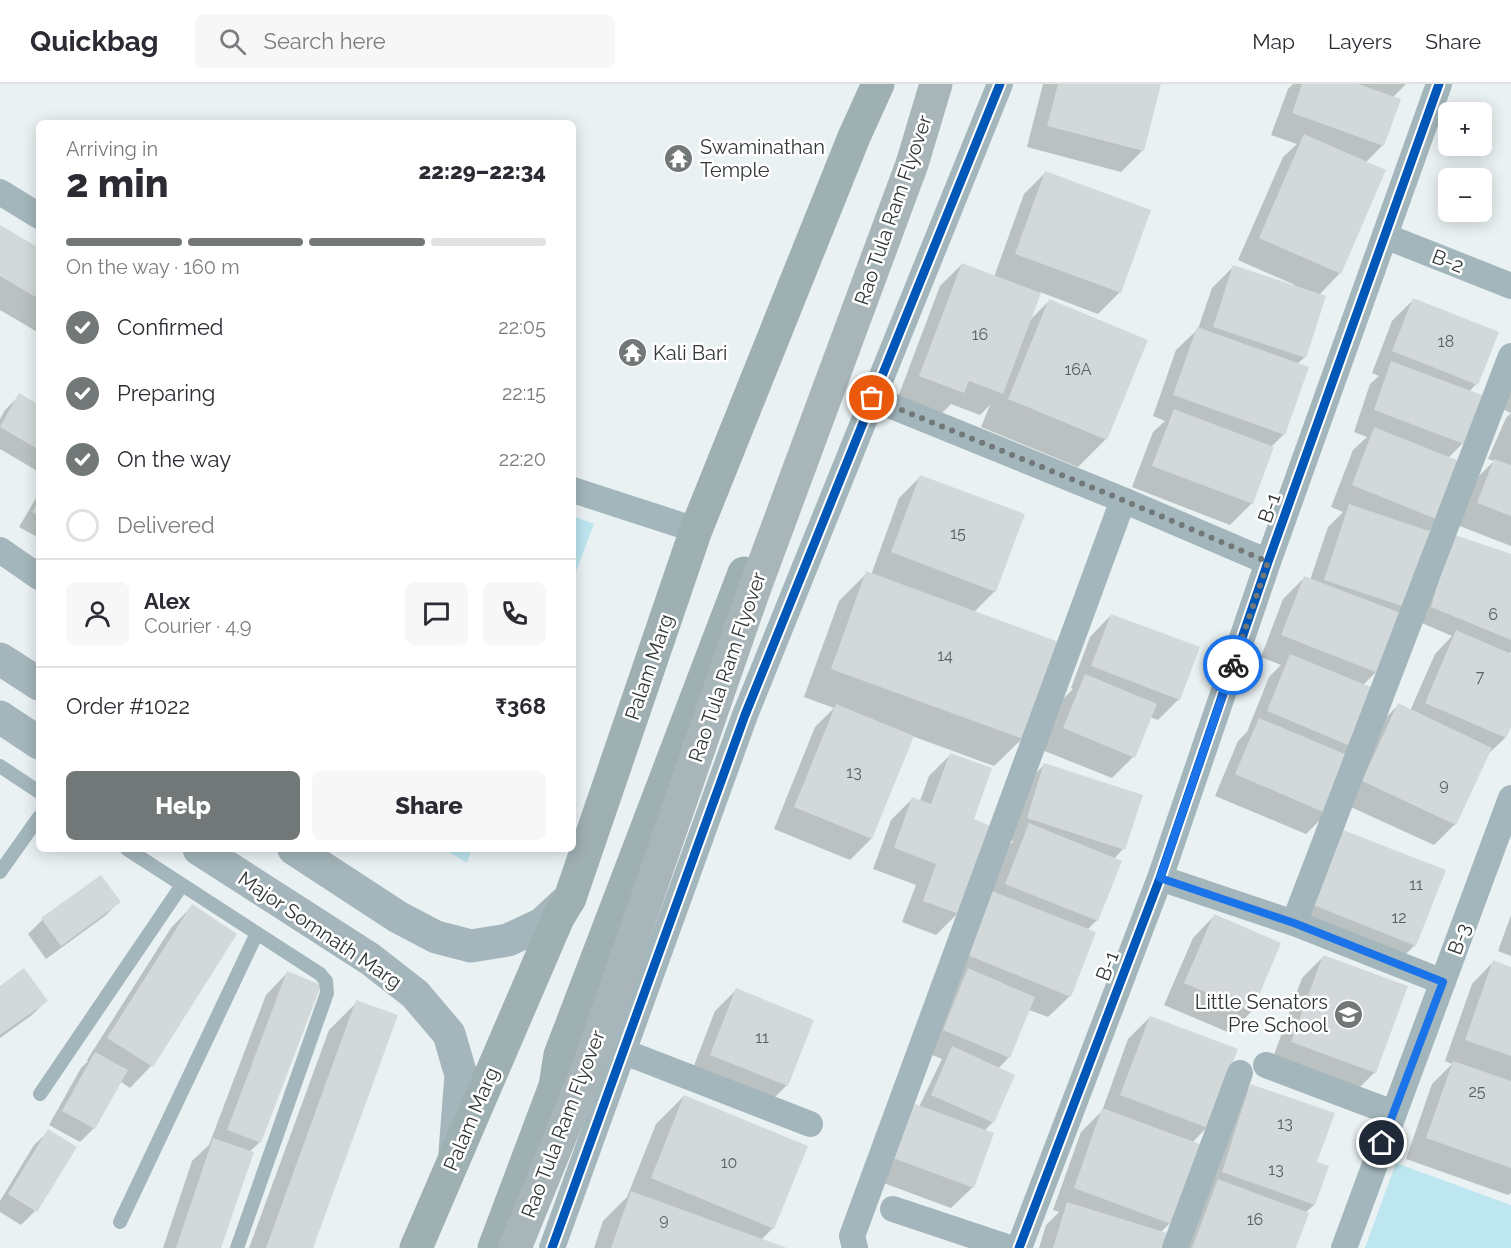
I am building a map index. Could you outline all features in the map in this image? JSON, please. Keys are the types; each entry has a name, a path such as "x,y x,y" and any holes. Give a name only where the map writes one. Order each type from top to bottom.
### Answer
{"highway":[{"name":"Rao Tula Ram Flyover","path":"515,1248 587,1071 753,592 912,164 934,84"}],"main road":[{"name":"Palam Marg","path":"416,1248 558,918 570,898 696,530 854,137 878,84"},
{"path":"494,1248 555,1086 560,1055 934,84"}],"street":[{"path":"552,1248 745,715 999,84"},
{"name":"B-1","path":"1019,1248 1160,878 1268,562 1439,84"},
{"path":"0,192 36,214"},
{"name":"B-2","path":"1385,236 1511,286"},
{"path":"1294,923 1511,356"},
{"path":"872,398 1123,500 1268,562"},
{"path":"576,491 696,530"},
{"path":"855,1248 852,1236 1123,500"},
{"path":"0,550 36,575"},
{"path":"0,658 36,682"},
{"path":"0,717 36,741"},
{"name":"B-3","path":"1344,1248 1511,798"},
{"name":"Major Somnath Marg","path":"204,852 370,959 415,994 449,1034 462,1075 455,1155"},
{"path":"299,852 398,917 436,937 471,946 508,940 542,924 570,898"},
{"path":"1160,878 1294,923 1443,982"},
{"path":"370,959 398,917"},
{"path":"622,1051 810,1124"},
{"path":"1266,1065 1393,1113"},
{"path":"1175,1248 1240,1073"},
{"path":"893,1209 1010,1248"}],"lane":[{"path":"0,766 36,790"},
{"path":"0,872 36,821"},
{"path":"132,852 320,974 326,981 327,988 237,1248"},
{"path":"40,1094 182,885"},
{"path":"120,1222 257,933"}],"shaded area":[{"path":"576,517 594,524 576,571"},
{"path":"449,852 471,852 467,863"},
{"path":"1396,1163 1511,1205 1511,1248 1365,1248"}],"building":[{"path":"1058,84 1161,84 1144,151 1047,126"},
{"path":"1302,84 1358,84 1401,99 1384,146 1292,113"},
{"path":"1304,134 1386,170 1341,274 1259,238"},
{"path":"1045,171 1151,210 1121,293 1015,254"},
{"path":"0,225 36,246 36,297 0,276"},
{"path":"962,263 1041,293 1003,394 969,381 964,393 919,376"},
{"path":"1233,265 1326,296 1306,358 1213,327"},
{"path":"1413,298 1499,332 1478,385 1392,351"},
{"path":"1049,299 1148,340 1107,440 1008,399"},
{"path":"1197,327 1309,367 1285,435 1173,395"},
{"path":"1391,361 1482,395 1464,444 1374,410"},
{"path":"19,393 36,403 36,448 0,427"},
{"path":"1174,409 1274,447 1253,504 1152,466"},
{"path":"1374,427 1464,463 1441,521 1352,485"},
{"path":"1494,459 1511,465 1511,516 1477,503"},
{"path":"920,475 1025,514 996,592 891,552"},
{"path":"1349,504 1435,533 1411,609 1324,580"},
{"path":"1452,534 1511,554 1511,640 1431,607"},
{"path":"866,571 1059,642 1023,739 831,669"},
{"path":"1304,576 1401,613 1378,673 1281,635"},
{"path":"1111,614 1200,647 1180,700 1091,666"},
{"path":"1456,630 1511,654 1511,727 1506,738 1425,703"},
{"path":"1290,654 1378,690 1355,748 1267,711"},
{"path":"1085,674 1157,704 1135,758 1063,728"},
{"path":"1398,703 1492,748 1456,825 1362,781"},
{"path":"836,704 914,736 872,839 794,807"},
{"path":"1259,718 1352,757 1328,814 1235,774"},
{"path":"950,753 992,768 974,819 991,826 959,914 923,901 936,864 894,848 912,797 931,804"},
{"path":"1044,763 1143,795 1125,850 1027,818"},
{"path":"1029,823 1122,861 1098,921 1005,884"},
{"path":"1343,830 1446,870 1416,946 1313,905"},
{"path":"101,875 121,902 61,946 41,918"},
{"path":"987,889 1096,932 1071,997 962,953"},
{"path":"192,904 237,934 153,1067 107,1038"},
{"path":"1214,914 1281,943 1252,1012 1184,983"},
{"name":"Little Senators Pre School","path":"1323,955 1408,986 1376,1073 1291,1042"},
{"path":"1493,960 1511,967 1511,1056 1465,1040"},
{"path":"24,968 48,1001 0,1035 0,986"},
{"path":"968,968 1035,997 1010,1058 943,1030"},
{"path":"287,971 321,985 261,1143 227,1130"},
{"path":"736,988 814,1020 788,1086 710,1055"},
{"path":"356,1000 398,1015 313,1248 266,1248"},
{"path":"1150,1016 1238,1049 1208,1128 1120,1095"},
{"path":"952,1046 1015,1075 994,1123 931,1095"},
{"path":"95,1052 128,1070 95,1129 62,1111"},
{"path":"1453,1061 1511,1081 1511,1168 1426,1138"},
{"path":"1250,1084 1335,1113 1317,1162 1329,1166 1315,1205 1222,1172"},
{"path":"684,1095 808,1146 774,1229 651,1178"},
{"path":"910,1102 994,1133 974,1188 890,1157"},
{"path":"1102,1108 1200,1144 1171,1224 1074,1188"},
{"path":"48,1129 77,1147 37,1212 8,1194"},
{"path":"213,1138 254,1152 221,1248 176,1248"},
{"path":"1218,1179 1309,1213 1296,1248 1192,1248"},
{"path":"631,1191 787,1248 611,1248"},
{"path":"1067,1202 1167,1233 1163,1248 1053,1248"}],"cycle path":[{"path":"552,1248 745,715 1000,84"},
{"path":"1019,1248 1160,878 1268,562 1439,84"}],"way so far":[{"path":"872,398 1123,500 1268,562 1233,665"}],"place":[{"name":"Swaminathan Temple","path":"679,158"},
{"name":"Kali Bari","path":"632,353"},
{"name":"Little Senators Pre School","path":"1349,1014"}],"route":[{"path":"1233,665 1160,878 1294,923 1443,982 1382,1143"}]}
